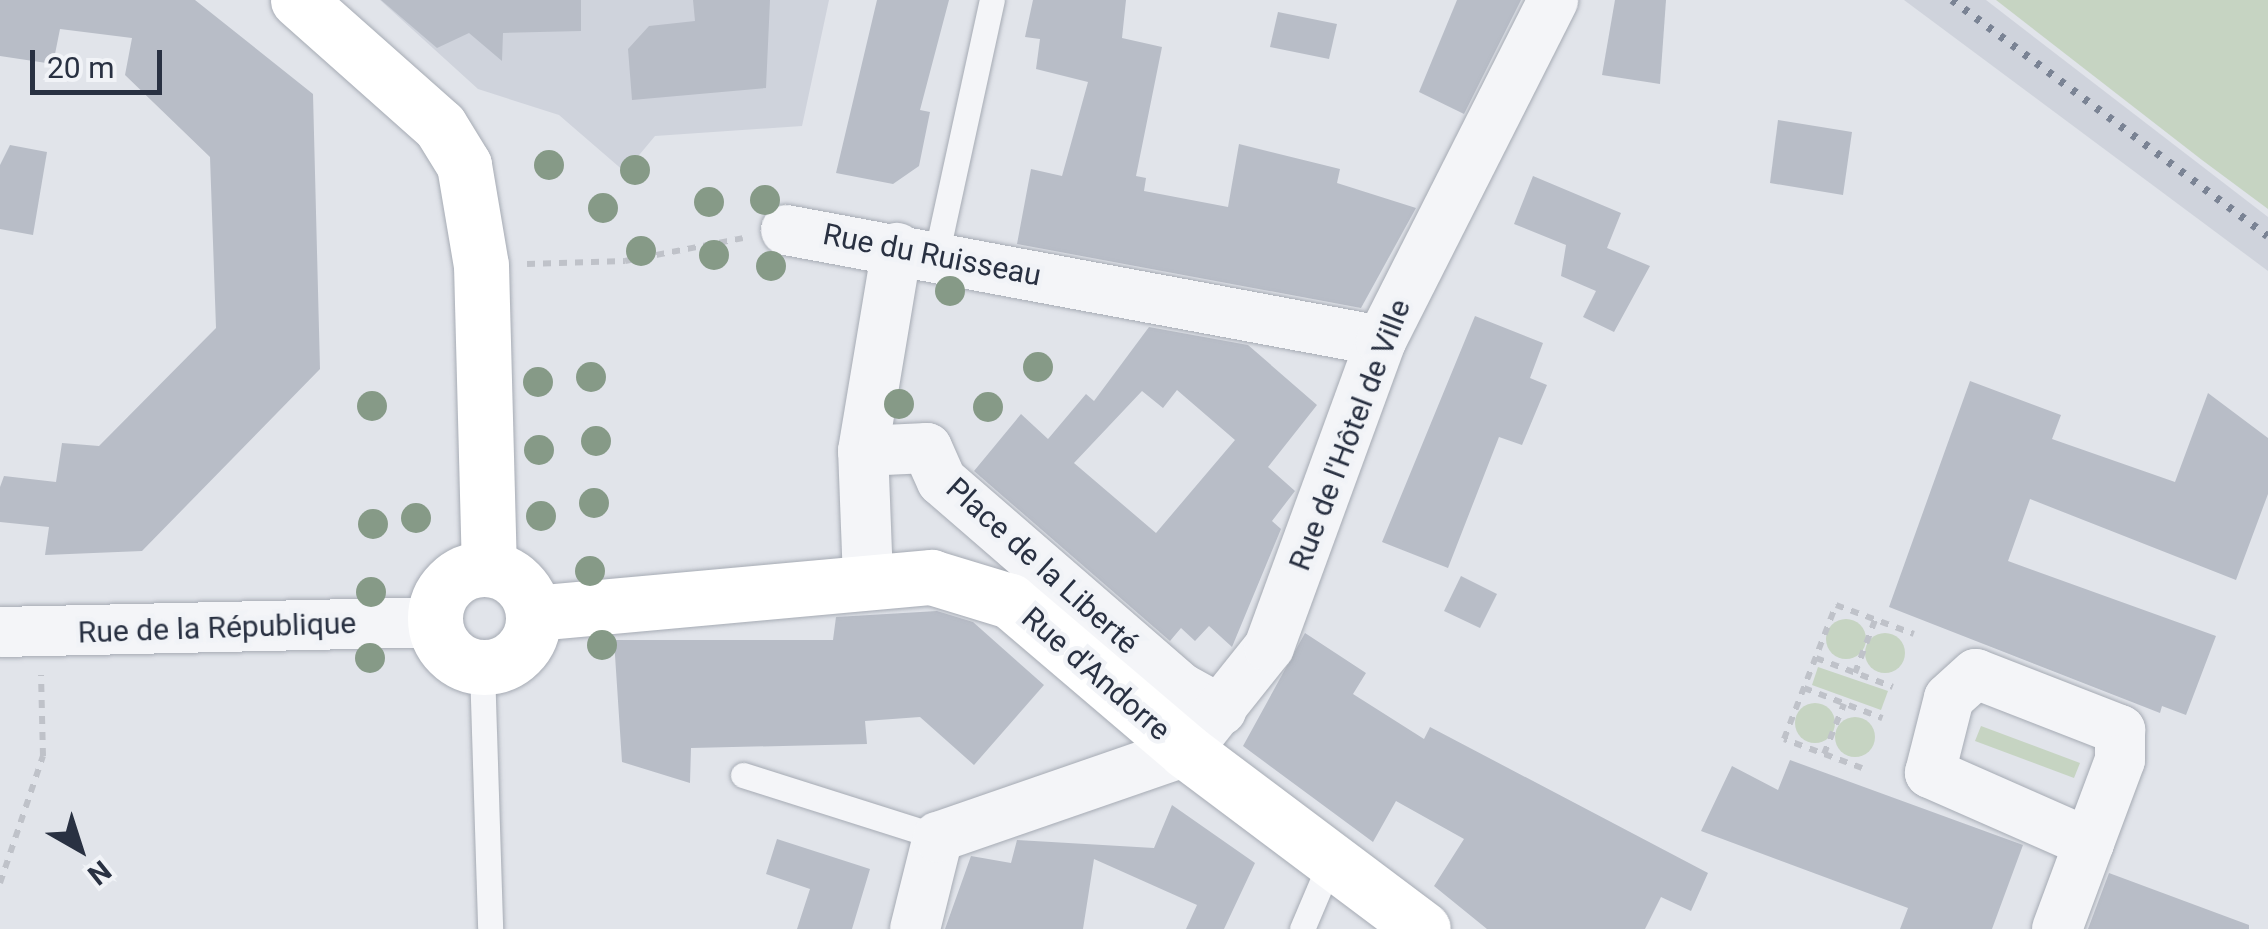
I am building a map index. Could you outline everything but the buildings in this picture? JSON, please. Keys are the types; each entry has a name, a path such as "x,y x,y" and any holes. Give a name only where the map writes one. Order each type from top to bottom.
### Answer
{"main road":[{"path":"298,0 440,126 464,166 481,265 489,568"},
{"path":"489,568 524,588 534,613 520,652 482,668 455,658 434,622 449,582 489,568"},
{"name":"Rue d'Andorre","path":"534,613 658,608 868,580 932,578 1010,601 1186,752 1330,864 1423,929"}],"street":[{"name":"Rue de l'Hôtel de Ville","path":"1186,752 1268,647 1381,341 1553,0"},
{"name":"Rue du Ruisseau","path":"786,230 1381,341"},
{"path":"868,580 863,451 916,252"},
{"name":"Place de la Liberté","path":"863,451 927,448 942,482 1181,688 1221,710"},
{"name":"Rue de la République","path":"20,633 434,622"},
{"path":"915,929 938,838 1186,752"},
{"path":"2058,929 2089,843"}],"lane":[{"path":"916,252 992,0"},
{"path":"482,668 490,929"},
{"path":"743,776 938,838"},
{"path":"1302,929 1330,864"}],"path":[{"name":"Rue du Ruisseau","path":"481,265 625,261 786,230"},
{"path":"1862,768 1784,739 1836,605 1914,634"},
{"path":"1856,673 1875,620"},
{"path":"0,882 43,756 20,633"},
{"path":"1816,658 1893,688"},
{"path":"1804,688 1882,718"},
{"path":"1824,755 1844,704"}],"shaded area":[{"path":"380,0 829,0 802,126 655,136 625,172 559,115 478,89"},
{"path":"1904,0 1986,0 2268,217 2268,271"}],"green space":[{"path":"1996,0 2268,0 2268,209 2202,160"},
{"path":"1846,619 1860,625 1866,639 1860,653 1846,659 1832,653 1826,639 1832,625"},
{"path":"1885,633 1899,639 1905,653 1899,667 1885,673 1871,667 1865,653 1871,639"},
{"path":"1818,667 1888,691 1881,710 1812,685"},
{"path":"1815,703 1829,709 1835,723 1829,737 1815,743 1801,737 1795,723 1801,709"},
{"path":"1855,717 1869,723 1875,737 1869,751 1855,757 1841,751 1835,737 1841,723"},
{"path":"1981,726 2080,763 2074,778 1975,741"}],"railway":[{"path":"1952,0 2268,236"}]}
